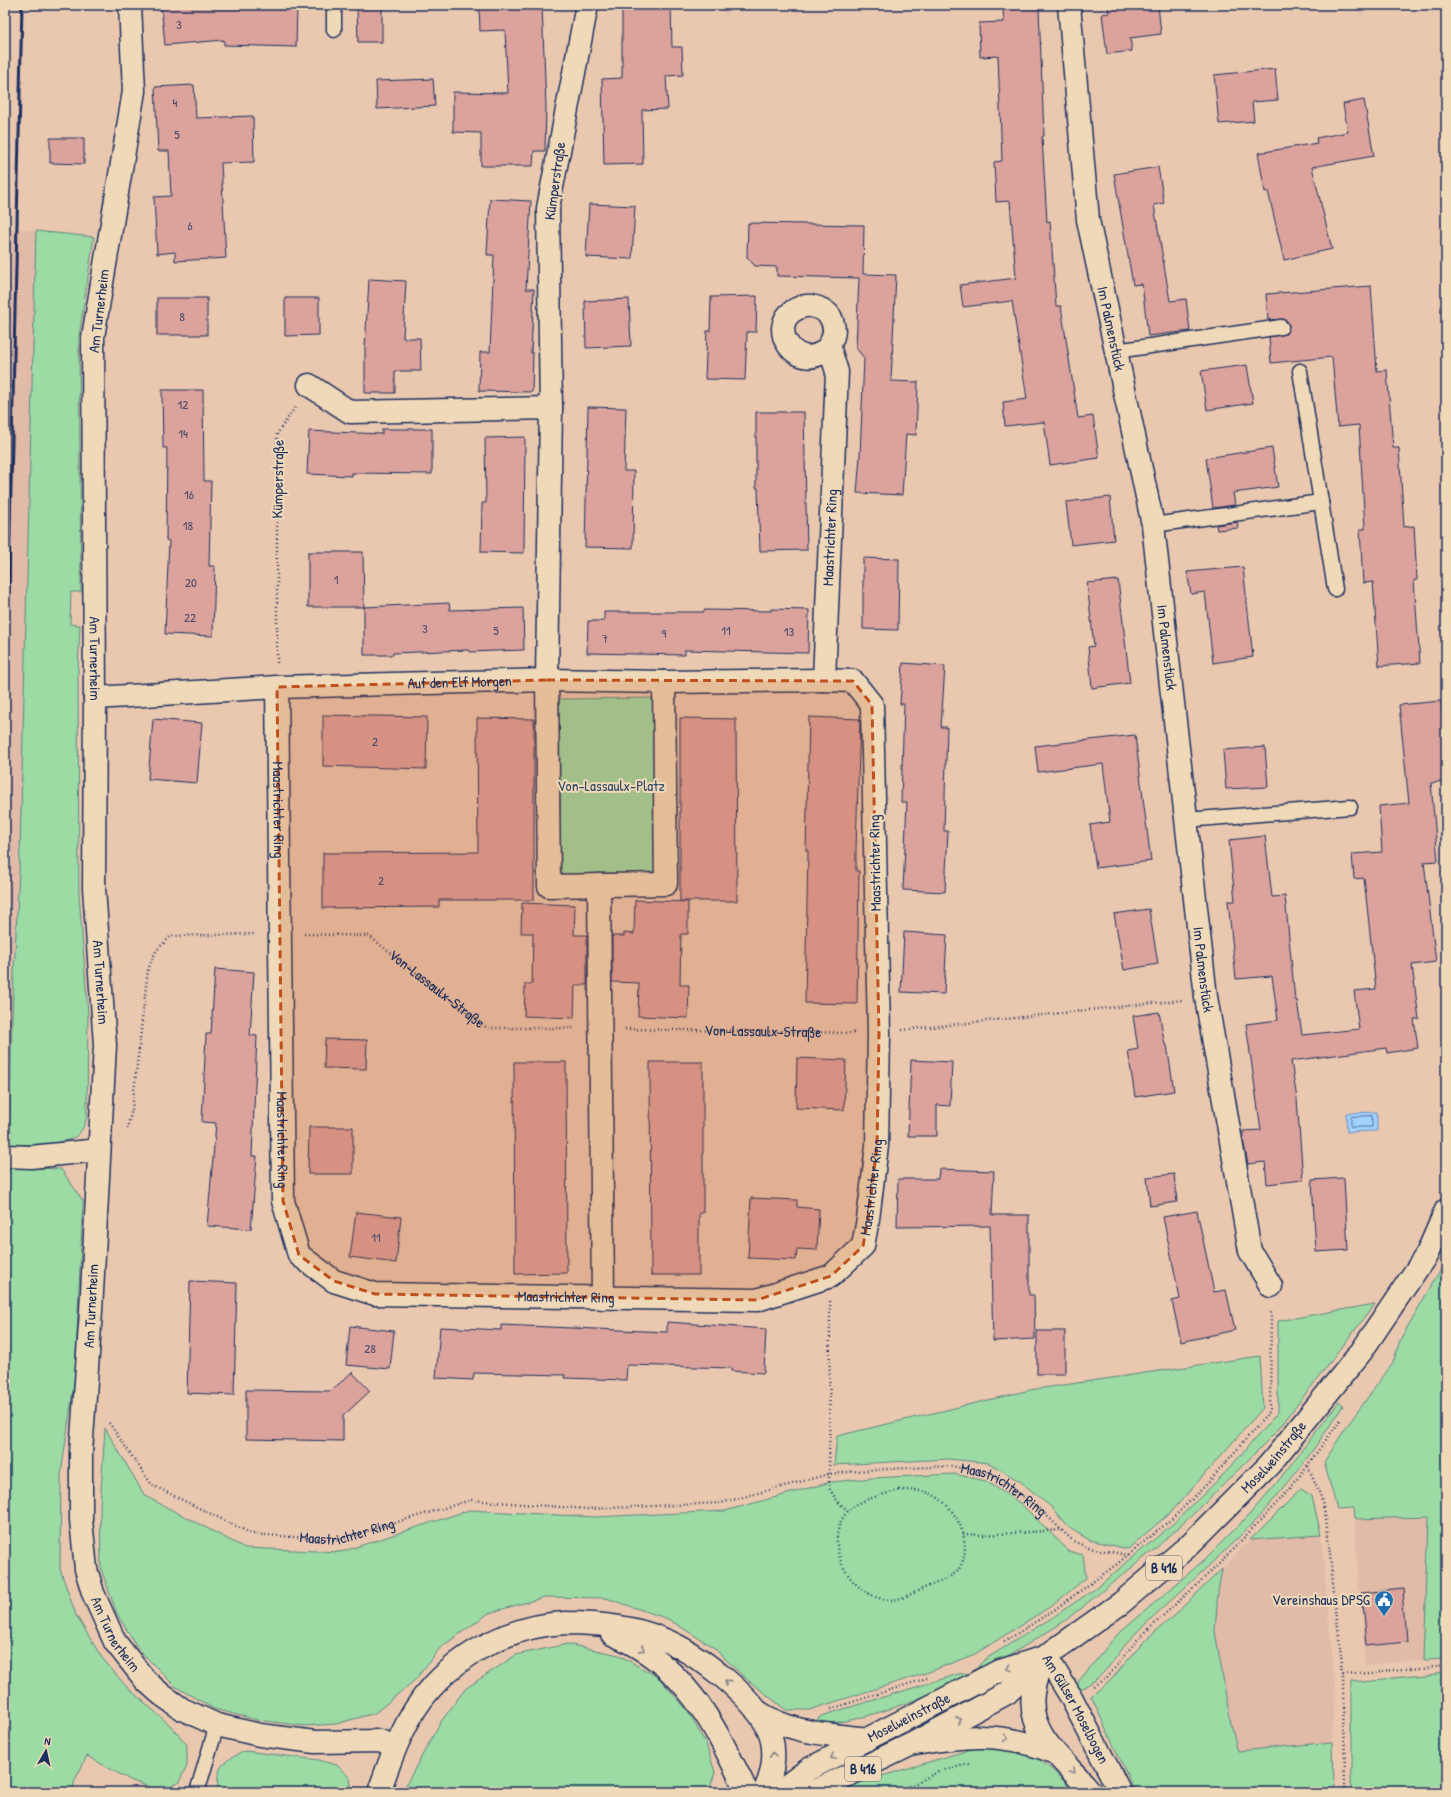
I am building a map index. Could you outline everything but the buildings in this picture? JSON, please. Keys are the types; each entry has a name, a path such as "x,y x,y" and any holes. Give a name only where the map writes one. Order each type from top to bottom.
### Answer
{"street":[{"name":"Am Turnerheim","path":"130,5 134,91 93,337 96,698 94,888 105,1045 81,1452 81,1520 86,1569 102,1617 115,1642 146,1681 162,1696 182,1709 217,1725 260,1735 291,1740 339,1743 380,1741 394,1746"},
{"name":"Kümperstraße","path":"547,680 550,408 548,208 587,5"},
{"name":"Im Palmenstück","path":"1069,5 1088,220 1153,525 1206,997 1250,1251 1271,1286"},
{"name":"Maastrichter Ring","path":"277,687 283,1201 299,1255 334,1281 375,1294 757,1300 831,1276 863,1246 868,1220 877,1146 879,1033 872,705 853,681 824,680 837,372 830,345"},
{"path":"309,385 350,412 550,408"},
{"name":"Auf den Elf Morgen","path":"96,698 277,687 547,680 664,682 824,680"},
{"path":"547,680 550,886 666,884 664,682"},
{"path":"599,885 602,1298"},
{"path":"5,1156 31,1157 99,1150"},
{"name":"Moselweinstraße","path":"813,1792 912,1744 1007,1694 1046,1656 1101,1618 1154,1577 1224,1512 1269,1465 1361,1352 1427,1254 1446,1210"},
{"path":"379,1792 394,1746 420,1703 431,1688 447,1672 466,1657 488,1643 530,1628 564,1623 622,1627 653,1635 676,1644 698,1657 736,1689 755,1709 763,1720 770,1734 774,1753 772,1771 764,1792"},
{"path":"580,1624 605,1632 636,1646 653,1656 684,1685 702,1708 747,1792"},
{"name":"Moselweinstraße","path":"778,1792 809,1769 997,1672 1046,1656"},
{"name":"Am Gülser Moselbogen","path":"1092,1792 1053,1752 1038,1729 1031,1702 1034,1679 1038,1668 1046,1656 1070,1695 1120,1792"},
{"path":"755,1709 767,1718 784,1726 808,1732 868,1739"},
{"name":"Am Gülser Moselbogen","path":"912,1744 954,1737 1001,1737 1028,1742 1053,1752"}],"lane":[{"path":"334,5 334,30"},
{"path":"1116,351 1281,327"},
{"path":"1300,371 1335,589"},
{"path":"1153,525 1321,502"},
{"path":"1186,820 1350,807"},
{"path":"197,1792 217,1725"}],"path":[{"name":"Kümperstraße","path":"277,687 277,434 309,385"},
{"name":"Von-Lassaulx-Straße","path":"279,934 369,936 487,1028 879,1033 1206,997"},
{"path":"126,1132 132,1110 148,969 156,951 170,936 279,934"},
{"path":"831,1276 829,1488 831,1494 848,1511"},
{"path":"1003,1643 1054,1610 1128,1555 1174,1518 1199,1492 1270,1411 1271,1286"},
{"name":"Maastrichter Ring","path":"104,1417 152,1485 252,1534 337,1540 471,1500 587,1509 721,1503 829,1474 868,1470 951,1466 983,1472 1002,1482 1042,1511 1073,1541 1089,1548 1128,1555"},
{"path":"1070,1695 1090,1688 1107,1678 1138,1639 1216,1567 1290,1489 1308,1466 1320,1494 1326,1518 1343,1674 1344,1792"},
{"path":"899,1490 917,1490 940,1499 951,1509 959,1522 963,1534 965,1544 964,1558 958,1570 943,1580 892,1600 875,1598 864,1592 855,1584 841,1560 836,1540 839,1524 848,1511 881,1494 899,1490"},
{"path":"963,1534 983,1535 1060,1530"},
{"path":"1343,1674 1446,1666"},
{"path":"808,1732 811,1721 820,1713 934,1676"}],"highlighted area":[{"path":"547,680 853,681 872,705 879,1033 877,1146 868,1219 863,1246 831,1276 757,1300 375,1294 334,1281 299,1255 283,1201 277,687"}],"shaded area":[{"path":"5,227 36,231 20,850 12,1016 9,1144 5,1144"},
{"path":"1429,1517 1424,1660 1365,1665 1354,1519"},
{"path":"1321,1535 1334,1676 1332,1742 1238,1751 1231,1725 1215,1631 1218,1592 1222,1569 1250,1540"}],"green space":[{"path":"36,231 94,237 79,337 81,592 71,592 70,624 80,625 78,669 79,894 88,1013 87,1117 83,1127 74,1138 65,1141 40,1144 9,1144 12,1016 20,850"},
{"name":"Von-Lassaulx-Platz","path":"660,698 663,872 561,874 559,699"},
{"path":"7,1167 61,1169 83,1201 75,1377 61,1474 60,1569 76,1615 102,1658 125,1685 172,1727 187,1745 187,1766 179,1782 166,1789 153,1788 132,1781 87,1756 75,1780 72,1792 5,1792 5,1247"},
{"path":"1446,1260 1446,1659 1424,1660 1429,1517 1354,1519 1353,1508 1337,1509 1324,1462 1347,1426 1393,1363 1400,1340"},
{"path":"1375,1304 1277,1431 1202,1506 1155,1549 1062,1623 992,1666 981,1670 979,1667 984,1660 1095,1589 1175,1522 1227,1471 1278,1412 1278,1321"},
{"path":"1260,1356 1263,1408 1172,1511 1128,1549 1089,1540 1068,1527 1052,1508 1021,1482 989,1463 948,1459 834,1465 837,1436 1030,1390"},
{"path":"1339,1402 1343,1406 1321,1438 1286,1486 1260,1516 1130,1639 1106,1670 1089,1684 1078,1690 1078,1682 1115,1637 1204,1560 1249,1515 1275,1485"},
{"path":"105,1428 145,1496 245,1548 341,1552 469,1510 594,1517 725,1511 831,1482 872,1478 954,1474 986,1481 1020,1503 1069,1551 1083,1555 1086,1578 1053,1605 975,1654 929,1672 809,1710 786,1710 745,1678 713,1647 668,1619 606,1598 545,1597 489,1613 440,1648 415,1680 375,1713 336,1724 304,1726 257,1720 214,1709 176,1687 139,1650 117,1614 101,1569 100,1505"},
{"path":"1301,1489 1312,1496 1321,1535 1250,1540"},
{"path":"1222,1569 1218,1592 1215,1631 1231,1725 1238,1751 1332,1742 1333,1792 1135,1792 1091,1696 1110,1681 1146,1639 1167,1622"},
{"path":"567,1644 619,1655 659,1678 688,1711 706,1744 715,1772 709,1792 404,1792 407,1783 440,1723 465,1689 516,1655"},
{"path":"962,1673 968,1674 969,1677 916,1700 892,1708 848,1721 829,1723 816,1721 821,1716"},
{"path":"1446,1673 1446,1792 1351,1792 1351,1682"},
{"path":"982,1746 1007,1747 1027,1753 1052,1770 1074,1792 841,1792 862,1782"},
{"path":"245,1751 319,1760 337,1765 350,1778 352,1792 218,1792 218,1776 222,1766 231,1758"}],"water":[{"path":"1377,1112 1377,1131 1347,1132 1346,1113"}],"railway":[{"path":"5,748 22,5"}],"place":[{"name":"Vereinshaus DPSG","path":"1384,1617"}]}
